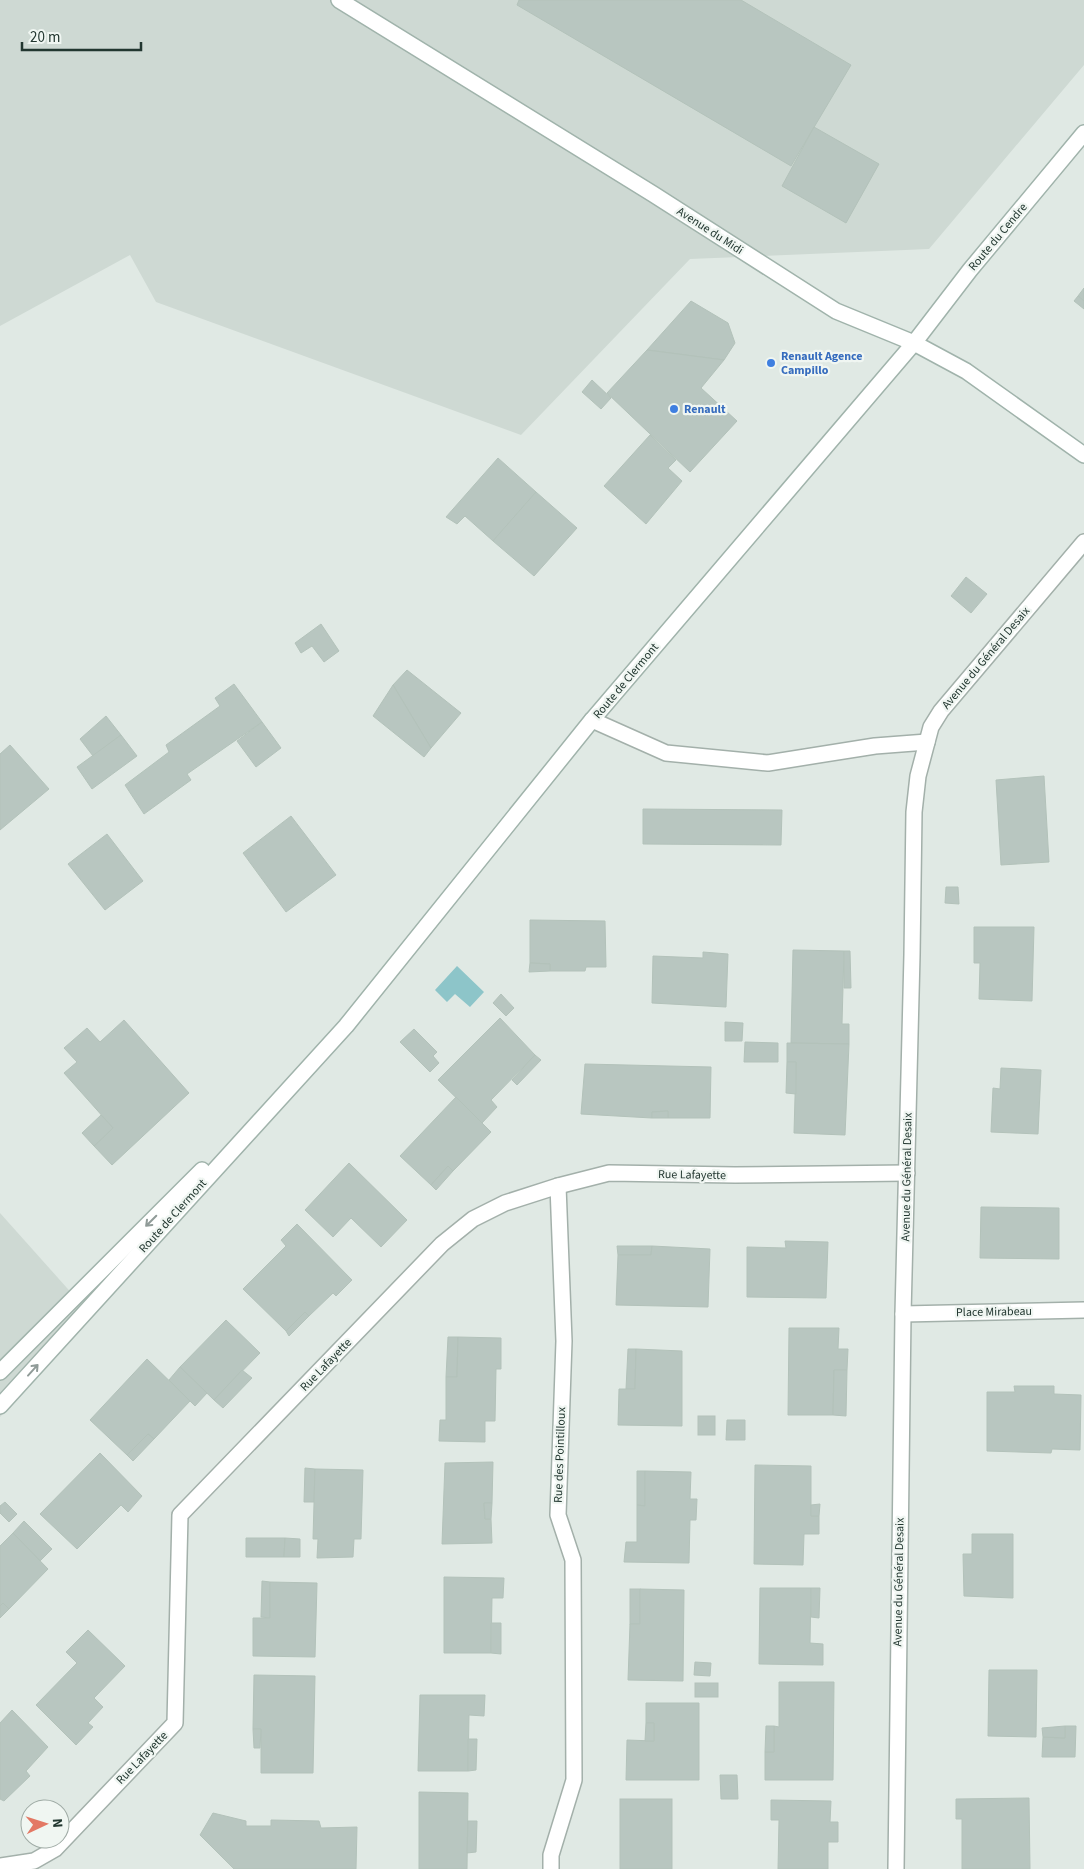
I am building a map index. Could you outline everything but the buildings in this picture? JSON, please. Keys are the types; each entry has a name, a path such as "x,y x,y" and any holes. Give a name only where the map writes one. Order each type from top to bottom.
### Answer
{"street":[{"name":"Avenue du Midi","path":"338,0 637,184 836,311 914,343 966,371 1084,455"},
{"name":"Route du Cendre","path":"914,343 970,270 1084,132"},
{"name":"Route de Clermont","path":"0,1406 346,1026 592,720 914,343"},
{"name":"Avenue du Général Desaix","path":"896,1869 903,1314 914,812 918,776 931,727 941,711 1084,542"},
{"path":"592,720 666,754 768,763 875,746 927,742"},
{"name":"Route de Clermont","path":"0,1372 346,1026"},
{"name":"Rue Lafayette","path":"0,1866 34,1861 55,1849 175,1723 180,1515 442,1244 473,1219 505,1202 609,1173 735,1175 906,1173"},
{"name":"Rue des Pointilloux","path":"551,1869 551,1855 574,1780 573,1560 558,1515 564,1342 558,1186"},
{"name":"Place Mirabeau","path":"903,1314 1084,1310"}],"shaded area":[{"path":"0,0 1084,0 1084,65 929,249 690,259 521,435 156,302 130,255 0,326"},
{"path":"0,1213 92,1316 0,1417"}],"water":[{"path":"457,966 484,992 470,1007 455,994 447,1002 435,990"}],"place":[{"name":"Renault Agence Campillo","path":"771,363"},
{"name":"Renault","path":"674,409"}]}
